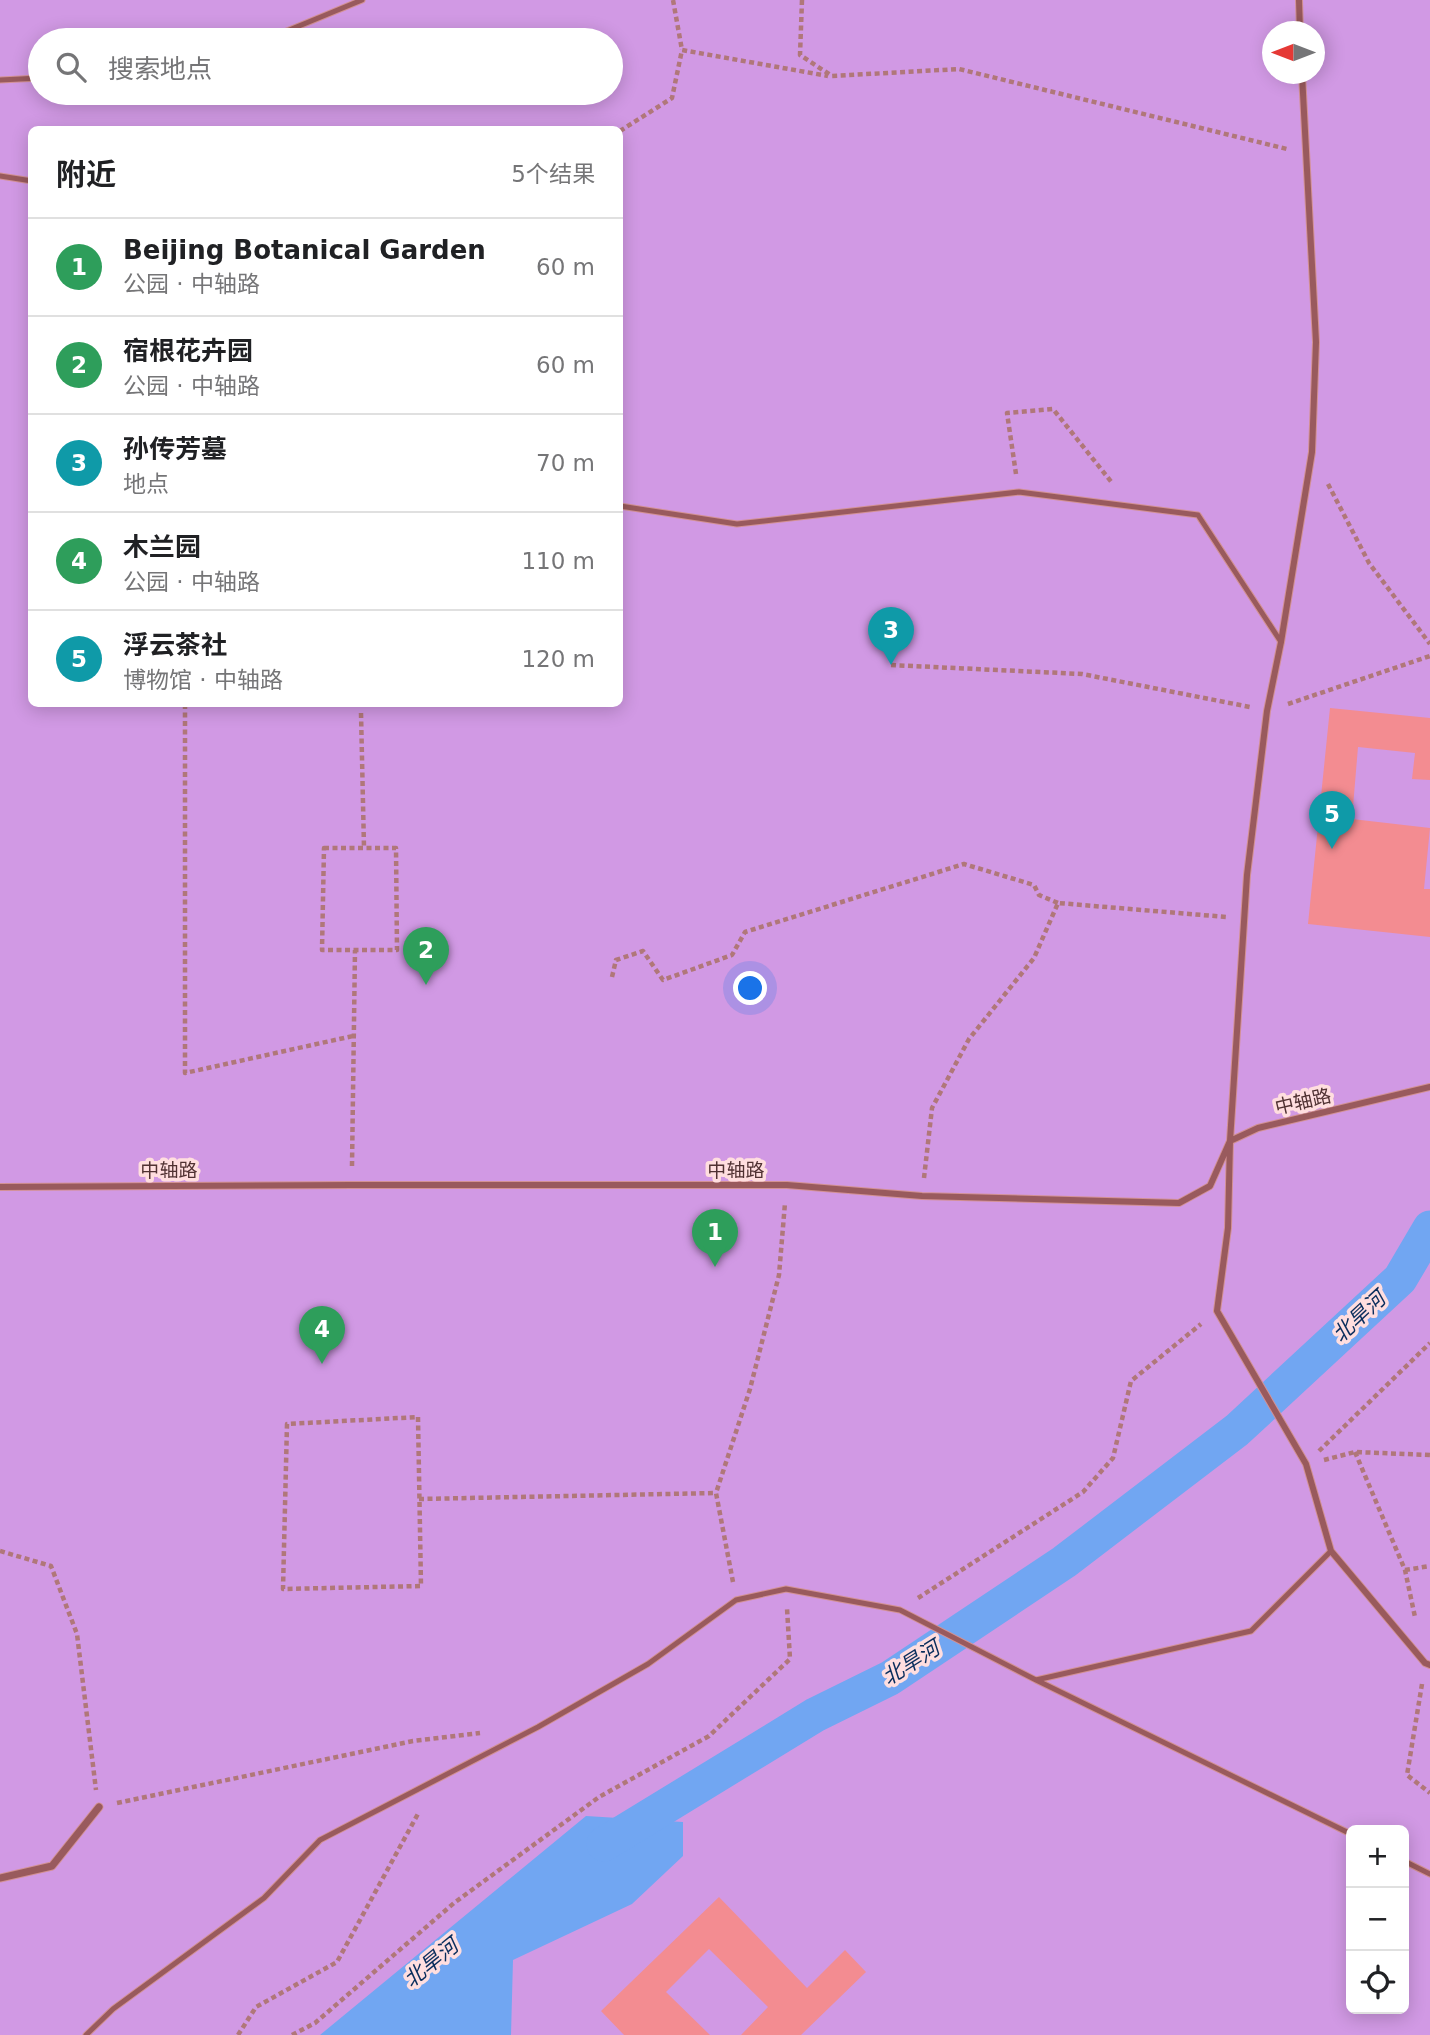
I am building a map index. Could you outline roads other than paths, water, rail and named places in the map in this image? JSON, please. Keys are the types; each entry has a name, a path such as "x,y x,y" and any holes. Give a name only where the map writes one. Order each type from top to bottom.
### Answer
{"street":[{"path":"1299,0 1300,21"},
{"path":"1302,84 1316,342 1311,452 1281,642 1267,711 1247,875 1230,1141 1228,1228 1217,1311 1306,1464 1331,1551 1428,1664"},
{"name":"中轴路","path":"0,1187 787,1185 922,1196 1178,1203 1209,1186 1230,1141 1258,1128 1430,1087"},
{"path":"0,1878 52,1866 99,1807"}],"lane":[{"path":"294,28 362,0"},
{"path":"0,80 28,79"},
{"path":"0,176 28,180"},
{"path":"623,506 737,524 1019,492 1198,515 1281,642"},
{"path":"1036,1680 1251,1631 1331,1551"},
{"path":"86,2035 113,2009 264,1898 320,1840 538,1727 648,1664 736,1600 786,1590 900,1610 1036,1680 1346,1832"},
{"path":"1409,1864 1430,1874"}],"water":[{"path":"586,1816 683,1822 683,1856 632,1904 513,1960 511,2035 320,2035"}],"waterway":[{"name":"北旱河","path":"604,1844 815,1715 890,1678 1064,1562 1237,1430 1400,1279 1430,1228"}],"place":[{"name":"孙传芳墓","path":"891,665"},
{"name":"浮云茶社","path":"1332,849"},
{"name":"宿根花卉园","path":"426,985"},
{"name":"Beijing Botanical Garden","path":"715,1267"},
{"name":"木兰园","path":"322,1364"}]}
